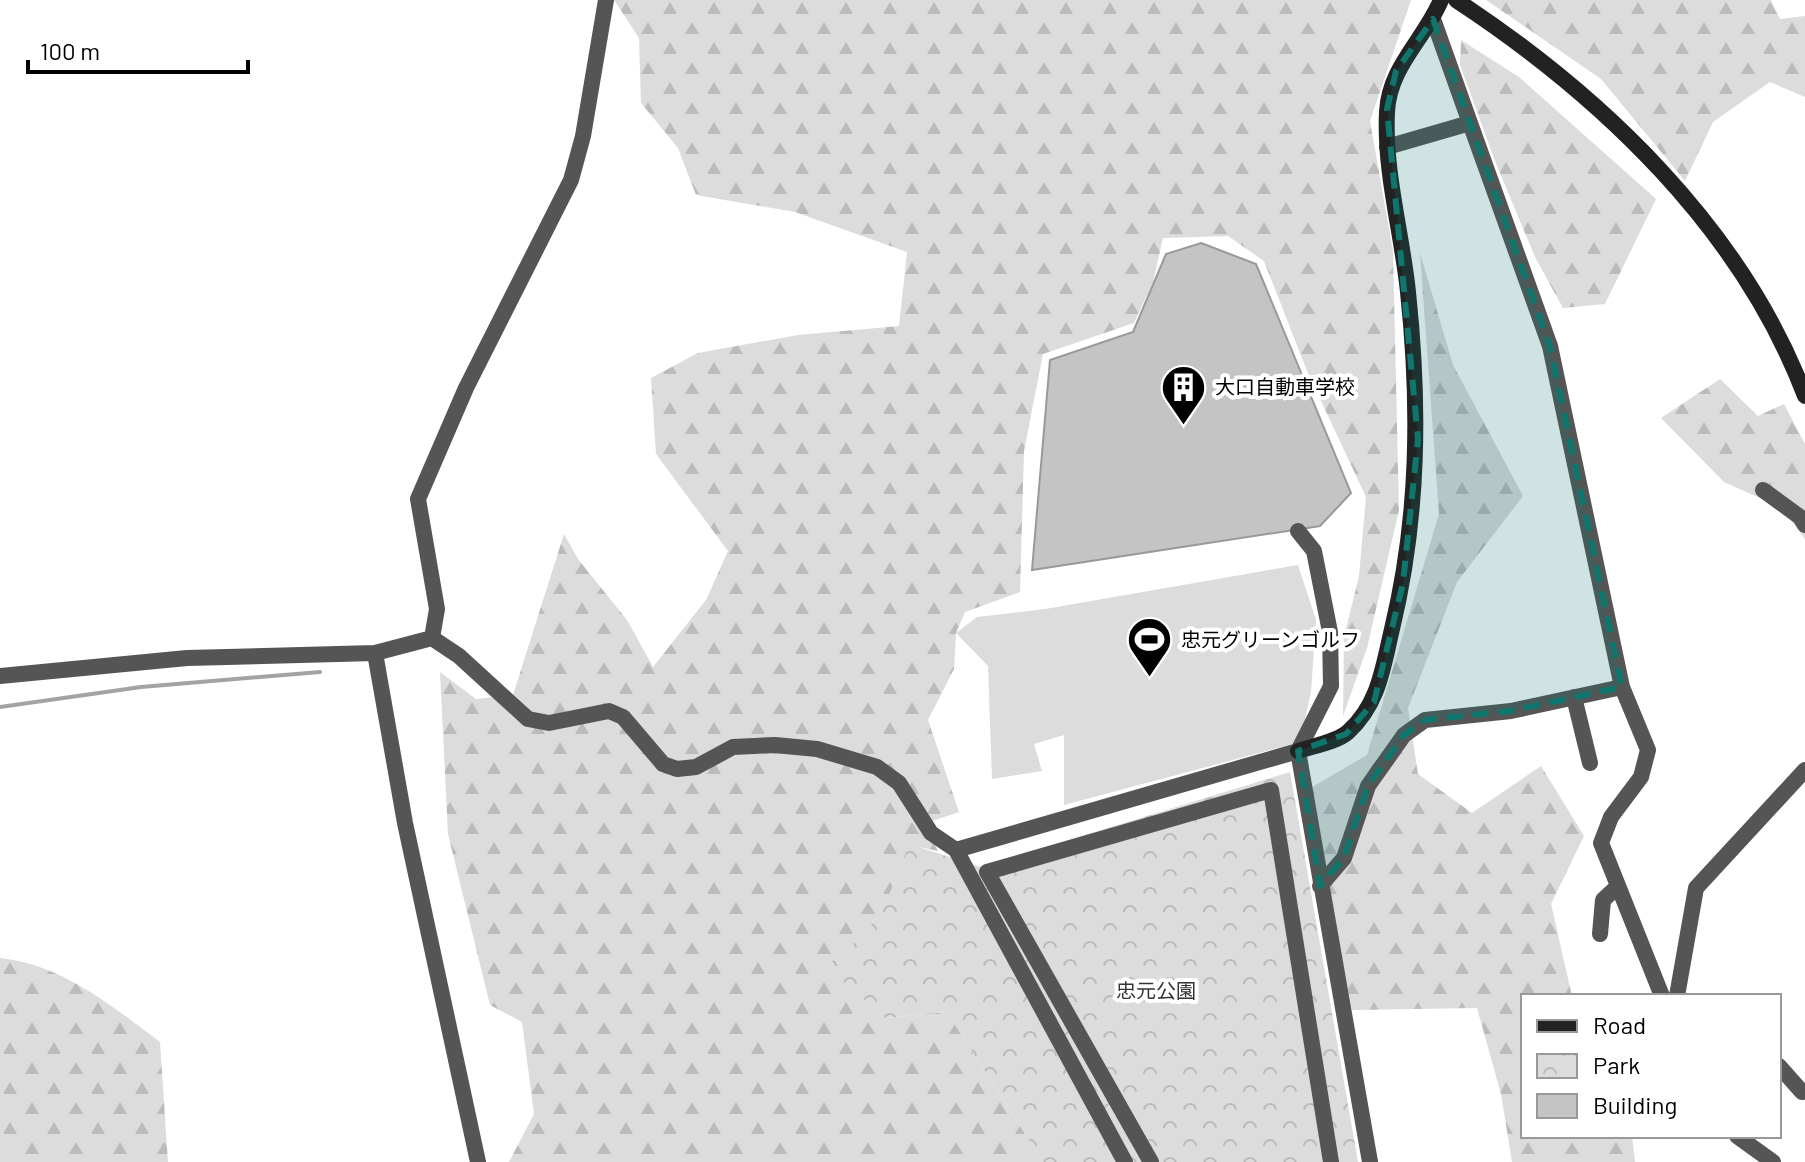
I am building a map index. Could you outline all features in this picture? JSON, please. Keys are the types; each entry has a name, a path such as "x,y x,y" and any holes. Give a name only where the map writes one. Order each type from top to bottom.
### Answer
{"street":[{"path":"432,638 437,609 418,499 466,388 571,180 583,136 606,0"},
{"path":"956,850 1298,751 1346,734 1374,702 1403,583 1418,439 1408,292 1387,147 1387,109 1396,71 1433,19 1441,0"},
{"path":"1456,0 1512,37 1607,115 1679,192 1742,274 1791,358 1805,396"},
{"path":"1433,19 1550,346 1622,687 1648,750 1641,777 1611,817 1601,843 1616,888 1661,994"},
{"path":"1387,147 1470,123"},
{"path":"1763,490 1800,517 1805,525"},
{"path":"1298,531 1314,551 1330,632 1331,686 1298,751 1370,1162"},
{"path":"0,676 187,658 375,653 432,638 459,656 528,719 549,723 609,711 623,717 663,764 677,769 696,767 733,747 775,745 817,749 877,767 899,783 931,833 956,850 1125,1162"},
{"path":"375,653 414,868 478,1162"},
{"path":"1320,886 1344,858 1368,786 1404,735 1425,720 1511,711 1622,687"},
{"path":"1574,697 1590,763"},
{"path":"1677,994 1696,888 1805,770"},
{"path":"1151,1162 987,872 1271,790 1331,1162"},
{"path":"1600,934 1603,900 1616,888"},
{"path":"1781,1068 1802,1092"},
{"path":"1740,1138 1773,1162"}],"highlighted area":[{"path":"1433,19 1550,346 1622,687 1511,711 1425,720 1404,735 1368,786 1344,858 1320,886 1298,751 1346,734 1374,702 1403,583 1418,439 1387,109 1396,71"}],"green space":[{"path":"614,0 1411,0 1370,121 1393,251 1399,510 1367,648 1343,716 1344,637 1359,576 1366,497 1307,371 1264,261 1228,236 1163,238 1153,282 1134,323 1043,354 1024,451 1020,592 965,612 956,633 954,669 928,720 959,812 923,824 938,851 909,845 887,899 870,927 827,966 885,1018 947,1012 1043,1162 509,1162 534,1114 522,1022 490,1005 448,834 440,672 476,699 513,695 564,534 578,559 627,620 653,667 706,600 728,551 656,454 651,378 698,353 798,335 899,326 907,252 795,212 696,195 678,148 641,103 639,38"},
{"path":"1486,0 1771,0 1780,19 1805,16 1805,97 1770,82 1713,122 1685,181 1601,79"},
{"path":"1461,40 1519,77 1656,199 1605,304 1563,308 1535,257 1460,65"},
{"path":"1420,253 1453,365 1523,496 1457,582 1408,708 1418,774 1472,813 1541,766 1584,836 1551,904 1572,994 1521,994 1521,1138 1632,1138 1635,1162 1512,1162 1501,1094 1477,1008 1352,1010 1309,789 1367,755 1439,514"},
{"path":"1720,379 1758,416 1784,404 1805,444 1805,539 1782,508 1724,482 1661,418"},
{"name":"忠元グリーンゴルフ","path":"1298,565 1316,620 1311,692 1300,742 1064,805 1064,735 1034,744 1042,771 992,779 988,666 956,633 977,617 1045,609"},
{"name":"忠元公園","path":"1290,772 1358,1162 1043,1162 947,1012 885,1018 826,966 870,927 887,899 909,844 981,867"},
{"path":"0,958 22,962 65,978 104,1001 160,1042 168,1162 0,1162"}],"building":[{"name":"大口自動車学校","path":"1201,243 1256,264 1351,493 1320,526 1032,570 1050,360 1133,332 1166,254"}],"waterway":[{"path":"0,707 141,687 320,672"}],"place":[{"name":"大口自動車学校","path":"1184,426"},
{"name":"忠元グリーンゴルフ","path":"1150,679"}]}
